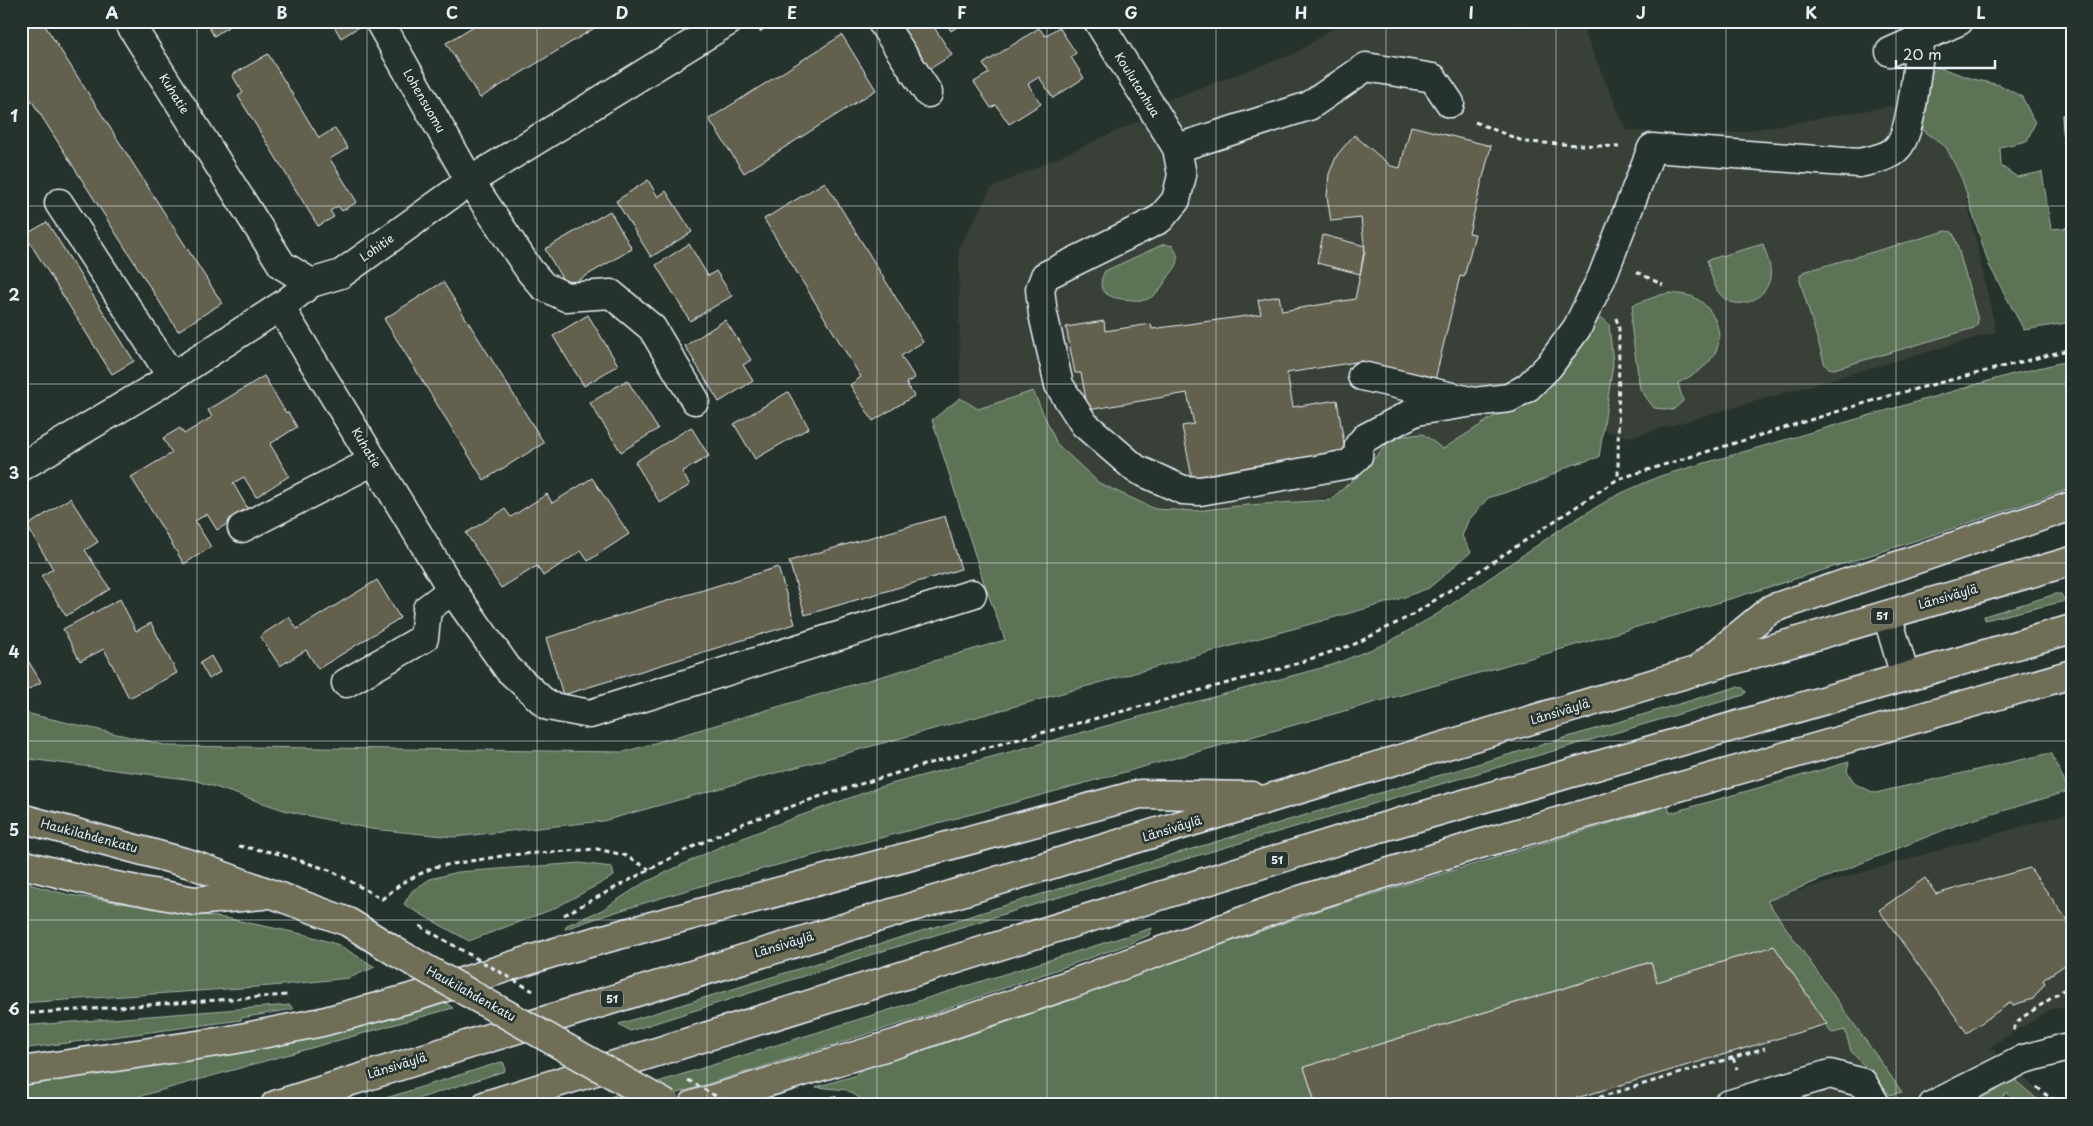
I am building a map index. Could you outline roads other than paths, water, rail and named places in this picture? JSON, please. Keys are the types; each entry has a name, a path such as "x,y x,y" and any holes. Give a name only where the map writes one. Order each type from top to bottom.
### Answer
{"main road":[{"path":"1693,672 1771,609 2072,506"},
{"name":"Länsiväylä","path":"274,1105 759,953 1693,672 2072,561"},
{"name":"51","path":"486,1105 1359,834 2072,629"},
{"path":"693,1105 898,1043 1071,984 1300,900 1473,846 2072,674"},
{"path":"21,1070 231,1040 322,1022 418,996 552,953 1140,794 1278,797"},
{"name":"Haukilahdenkatu","path":"21,818 191,864 348,922 396,952 667,1105"},
{"name":"Haukilahdenkatu","path":"21,864 90,881 194,901 270,894"}],"street":[{"name":"Kuhatie","path":"128,21 282,265 311,283"},
{"name":"Lohensuomu","path":"379,21 470,181 530,271 543,286 566,297 611,294 652,328 695,400"},
{"name":"Lohitie","path":"21,467 172,377 280,307 311,283 341,274 470,181 729,21"},
{"path":"880,21 928,94"},
{"name":"Koulutanhua","path":"1098,21 1178,148"},
{"path":"1890,52 1959,21"},
{"path":"1450,103 1433,78 1366,67 1309,106 1178,148 1182,174 1176,200 1160,219 1045,276 1040,289 1043,314 1059,384 1084,424 1136,469 1183,490 1200,491 1348,464 1358,456 1359,446 1365,438 1416,411 1509,398 1528,387 1539,377 1577,328 1602,277 1652,148 1859,163 1880,158 1898,147 1908,127 1921,38"},
{"path":"59,203 172,377"},
{"name":"Kuhatie","path":"280,307 452,590 508,669 548,706 590,714 972,594"},
{"path":"1362,376 1474,402"},
{"path":"242,528 374,461"},
{"path":"346,683 424,638 427,609 452,590"},
{"path":"1887,615 1905,676"},
{"path":"1932,1105 2024,1059 2069,1047"},
{"path":"1727,1105 1830,1074 1864,1083 1876,1105"}]}
